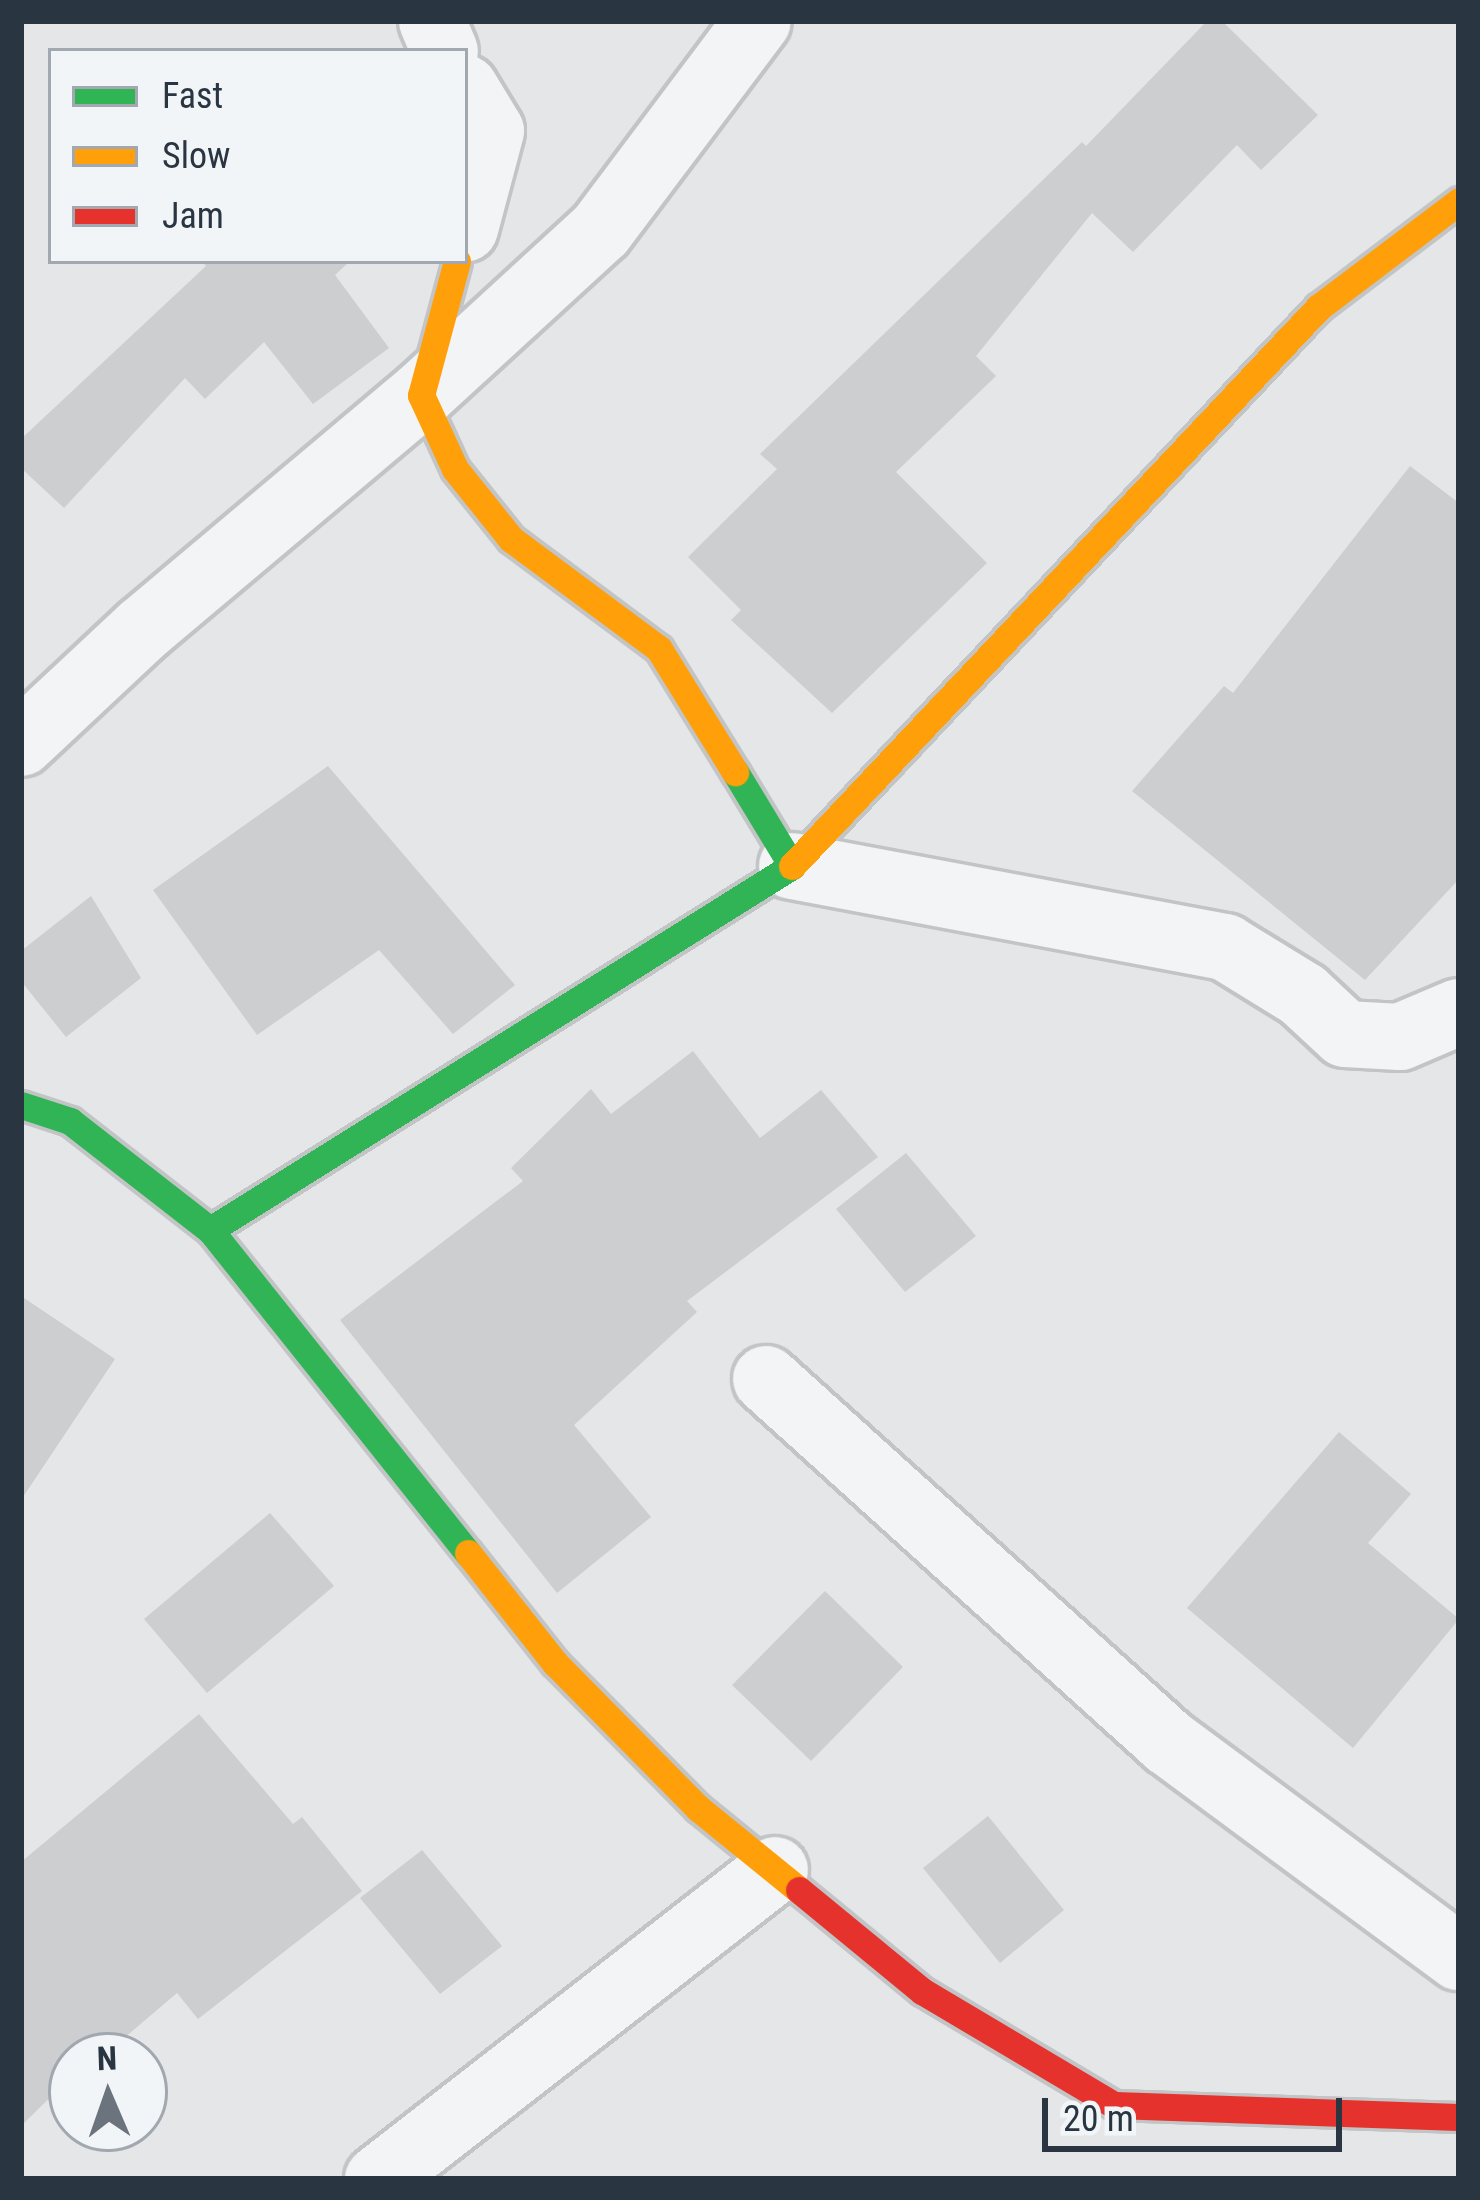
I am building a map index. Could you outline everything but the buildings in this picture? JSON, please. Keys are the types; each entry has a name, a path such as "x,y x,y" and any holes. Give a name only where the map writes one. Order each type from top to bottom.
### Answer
{"street":[{"path":"21,743 143,629 421,394 601,230 758,21"},
{"path":"468,93 491,131 468,219"},
{"path":"210,1230 792,866 1319,307 1459,201"},
{"path":"456,264 421,394 455,470 511,538 659,649 792,866 1225,947 1304,995 1345,1034 1400,1036 1459,1012"},
{"path":"21,1106 70,1121 210,1230 555,1663 698,1808 922,1991 1114,2105 1459,2117"},
{"path":"766,1379 1168,1742 1451,1937"},
{"path":"378,2179 775,1870"}],"traffic: fast":[{"path":"210,1230 792,866 735,772"},
{"path":"21,1105 70,1121 210,1230 468,1553"}],"traffic: slow":[{"path":"792,866 1319,307 1459,201"},
{"path":"456,264 421,395 455,469 511,539 659,649 735,772"},
{"path":"468,1553 555,1663 698,1808 799,1890"}],"traffic: jam":[{"path":"799,1890 922,1991 1114,2105 1459,2117"}]}
